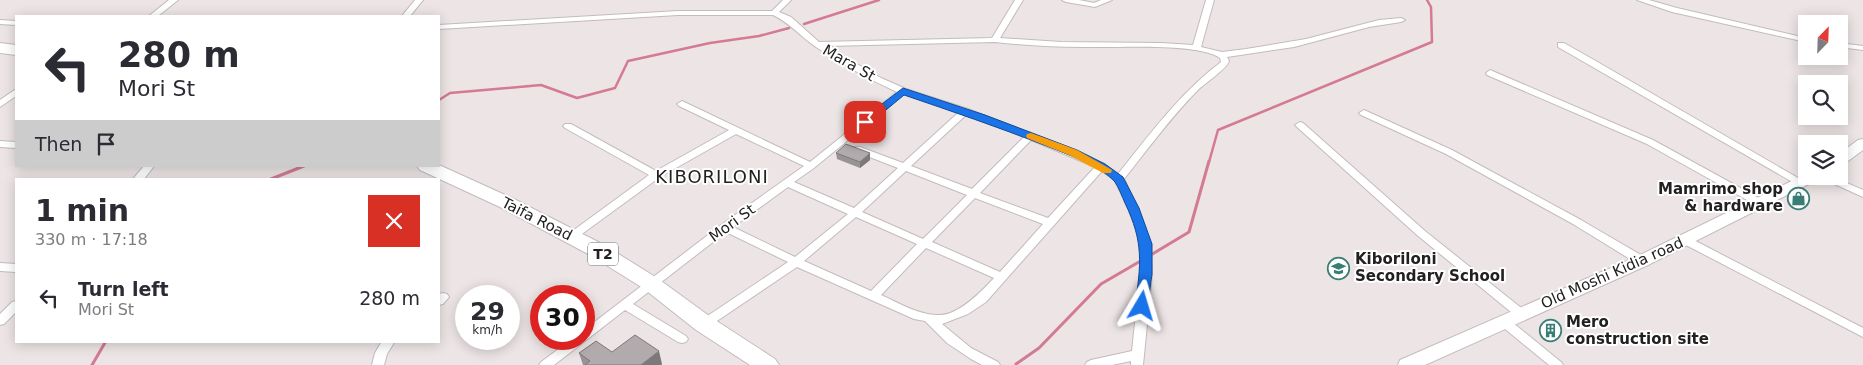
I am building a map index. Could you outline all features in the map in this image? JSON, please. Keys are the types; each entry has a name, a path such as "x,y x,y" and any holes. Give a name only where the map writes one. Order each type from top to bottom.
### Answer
{"highway":[{"path":"0,48 15,50"},
{"name":"Taifa Road","path":"428,167 507,204 597,250 650,283 704,324 767,365"}],"street":[{"path":"154,15 174,0"},
{"path":"407,15 419,0"},
{"path":"774,13 787,0"},
{"path":"995,40 1019,0"},
{"path":"1066,0 1095,5 1108,0"},
{"path":"1196,49 1210,0"},
{"path":"1641,0 1675,10 1798,38"},
{"name":"Mara St","path":"440,27 678,13 774,13 788,19 818,44 878,80 903,91 966,111 1101,166 1119,179 1133,208 1146,244 1136,360"},
{"path":"818,44 995,40 1042,44 1145,45 1196,49 1221,55 1285,47 1371,22 1401,20"},
{"path":"0,22 15,23"},
{"path":"1561,46 1632,84 1729,143 1798,175"},
{"path":"1848,46 1863,48"},
{"path":"1119,179 1189,96 1215,70 1225,63 1221,55"},
{"path":"1490,73 1650,142 1760,203"},
{"name":"Mori St","path":"595,328 626,305 650,283 811,166 903,91"},
{"path":"0,104 15,93"},
{"path":"682,104 811,166"},
{"path":"704,324 796,262 855,213 966,111"},
{"path":"1364,113 1449,152 1577,222 1642,261"},
{"path":"1300,125 1421,233 1521,314"},
{"path":"568,126 656,175"},
{"path":"571,237 656,175 736,130"},
{"path":"874,295 1030,136"},
{"path":"840,142 1050,223"},
{"path":"0,144 15,145"},
{"path":"1848,155 1863,144"},
{"path":"725,227 796,262 918,316 942,320 964,311 982,299 1101,166"},
{"path":"139,178 148,167"},
{"path":"787,183 1002,277"},
{"name":"Old Moshi Kidia road","path":"1407,365 1642,261 1798,184"},
{"path":"1842,185 1863,194"},
{"path":"1686,240 1863,333"},
{"path":"0,268 15,268"},
{"path":"626,305 682,339"},
{"path":"0,321 15,306"},
{"path":"929,318 956,345 972,356 994,365"},
{"path":"1503,322 1557,365"},
{"path":"378,365 381,353 388,343"},
{"path":"545,365 565,350"},
{"path":"1091,365 1136,360"}],"building":[{"path":"846,144 870,153 860,162 836,153"},
{"path":"635,335 659,351 641,365 585,365 590,361 579,353 583,350 595,350 596,341 612,352"}],"waterway":[{"path":"804,24 879,0"},
{"path":"1209,162 1218,130 1432,42 1431,7 1427,0"},
{"path":"440,99 450,93 541,85 577,98 615,88 628,61 710,43 759,36 789,28"},
{"path":"1149,256 1189,232 1209,161"},
{"path":"274,178 301,167"},
{"path":"1016,364 1039,348 1101,284 1144,259"},
{"path":"92,365 105,343"}],"slow traffic":[{"path":"1031,136 1073,153 1107,170"}],"place":[{"name":"Mamrimo shop & hardware","path":"1799,198"},
{"name":"Kiboriloni Secondary School","path":"1339,268"},
{"name":"Mero construction site","path":"1550,331"}],"district":[{"name":"KIBORILONI","path":"712,176"}],"route":[{"path":"865,122 903,91 982,117 1101,166 1119,179 1133,208 1146,244 1146,274 1142,306"}]}
